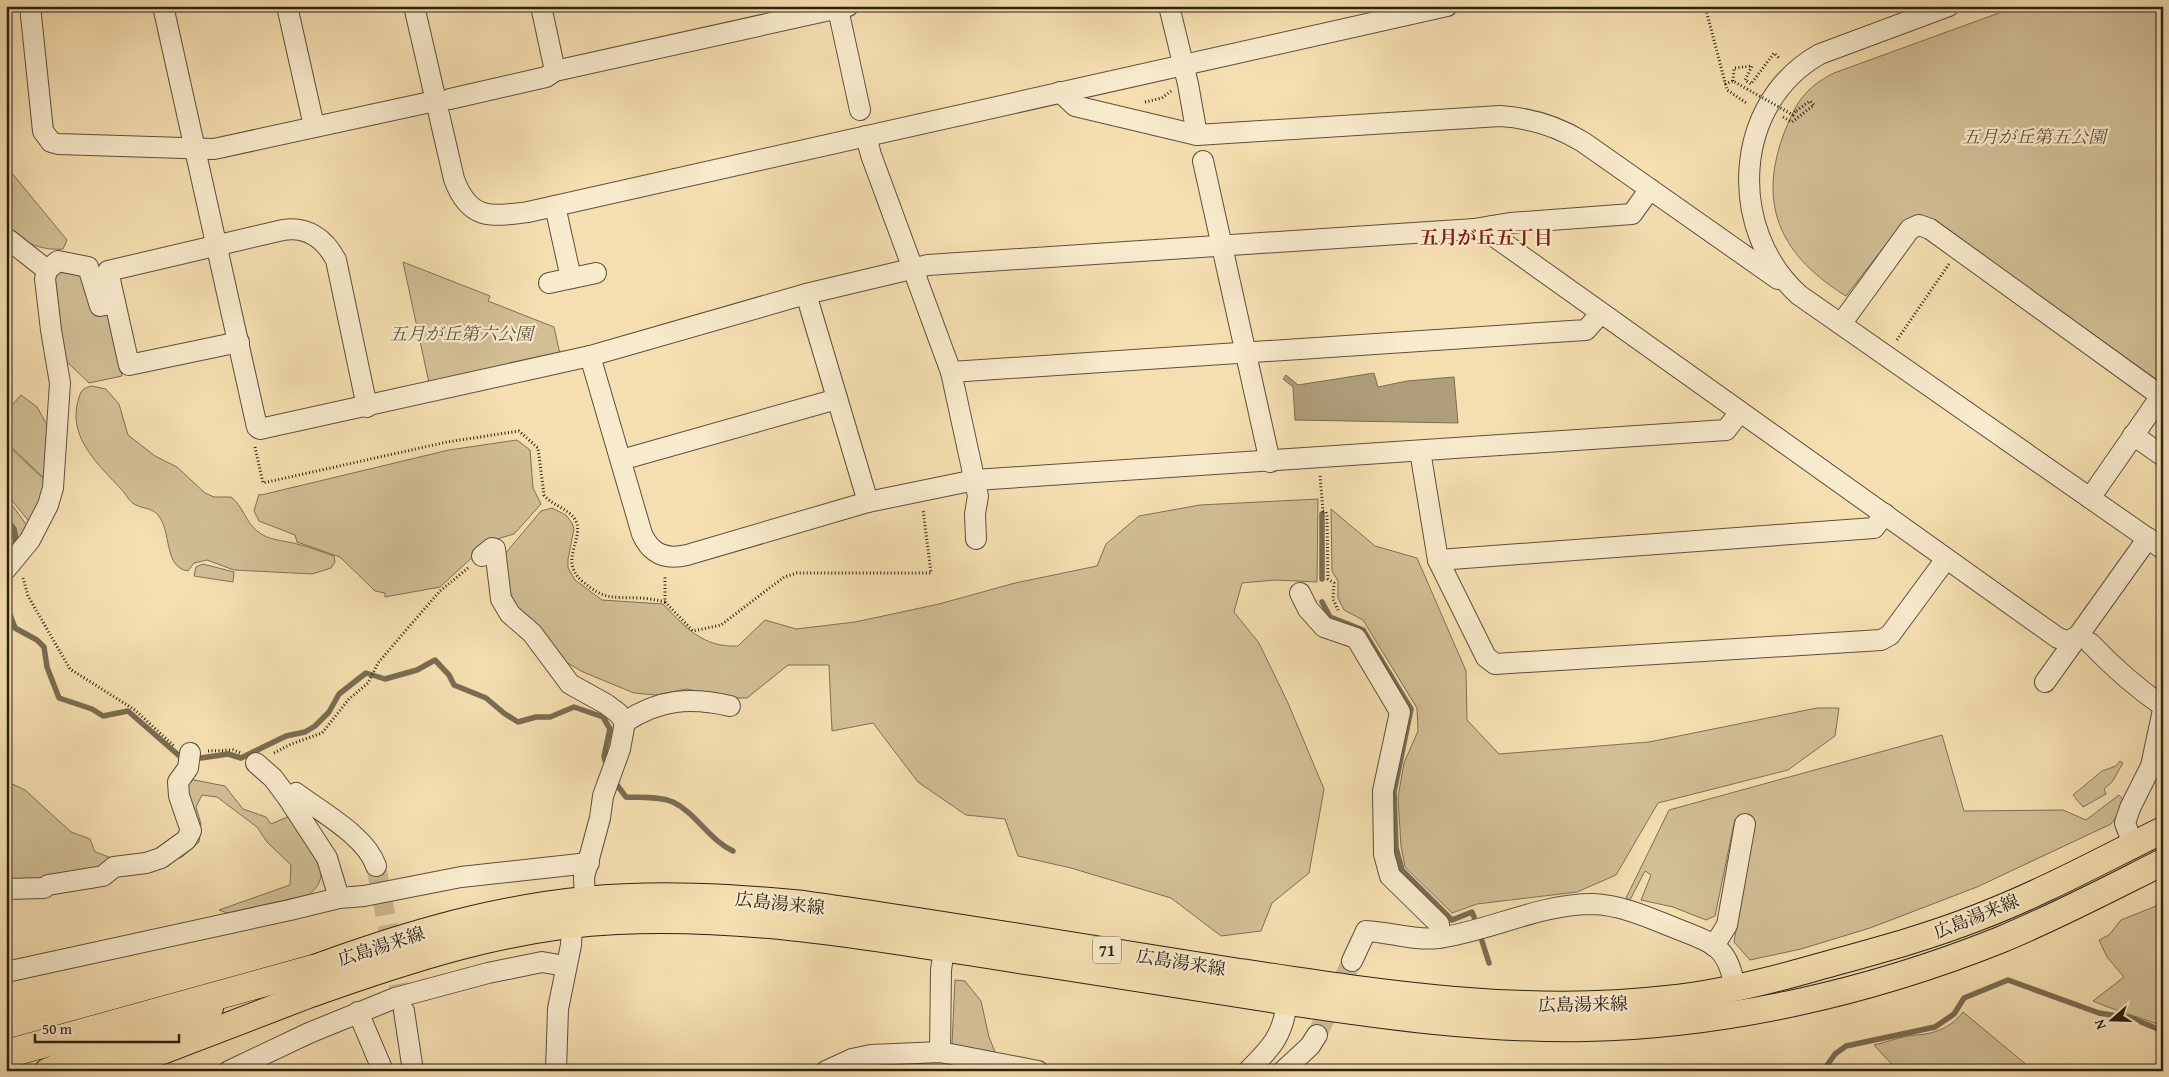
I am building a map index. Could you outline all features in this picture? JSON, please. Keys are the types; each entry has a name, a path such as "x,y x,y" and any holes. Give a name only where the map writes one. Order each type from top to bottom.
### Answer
{"highway":[{"path":"6,1054 313,969"}],"main road":[{"name":"広島湯来線","path":"48,1071 379,945 446,925 515,910 585,900 676,896 804,904 1346,988 1498,1003 1617,1004 1670,999 1735,988 1877,952 1939,932 2040,891 2163,830"},
{"name":"広島湯来線","path":"110,1071 393,964 466,944 572,924 670,919 759,923 852,934 1393,1017 1520,1027 1630,1026 1716,1017 1832,993 1952,958 2039,923 2163,862"}],"street":[{"path":"30,6 40,120 43,131 51,142 65,145 214,149 546,77 555,71 843,7 860,110"},
{"path":"163,6 257,427 260,429 367,407 590,356 806,294 928,265 1492,226 1632,214 1650,189"},
{"path":"287,6 314,126"},
{"path":"414,6 442,100 454,180 460,194 471,208 481,214 496,215 555,206 1447,6"},
{"path":"541,6 555,71"},
{"path":"1169,6 1197,135"},
{"path":"1799,294 1772,265 1762,244 1750,204 1749,168 1752,148 1761,122 1780,87 1801,66 1820,54 1949,6"},
{"path":"1060,92 1075,106 1197,135 1465,118 1516,117 1545,123 1571,135 2155,544 2084,640 2046,682"},
{"path":"866,136 951,372 978,496 974,514 976,540"},
{"path":"1203,161 1270,462"},
{"path":"555,206 571,278"},
{"path":"1492,226 1495,237 1946,559 2058,638 2068,641 2084,640 2119,673 2161,702 2151,766 2130,808 2125,823 2133,844"},
{"path":"1842,324 1910,229 1919,226 1930,229 2160,396 2090,498"},
{"path":"238,342 129,365 108,271 291,229 314,234 327,244 338,270 367,407"},
{"path":"6,241 9,240 47,270 49,313 60,383 53,488 48,505 23,550 6,569"},
{"path":"1741,254 1762,244"},
{"path":"47,270 58,260 88,267 100,306 115,303"},
{"path":"549,283 596,273"},
{"path":"806,294 868,502"},
{"path":"951,372 1586,330 1601,313"},
{"path":"590,356 642,534 648,546 665,556 687,555 868,502 975,480 1270,462 1726,430 1740,412"},
{"path":"621,460 836,399"},
{"path":"2133,435 2163,456"},
{"path":"1420,451 1438,560 1486,657 1491,663 1498,665 1881,640 1890,635 1946,559"},
{"path":"1438,560 1874,528 1885,514"},
{"path":"482,556 492,548 495,549 503,604 510,614 532,633 570,684 606,704 618,713 625,722"},
{"path":"1300,592 1308,609 1324,627 1356,638 1400,712 1383,791 1384,854 1390,876 1439,924 1440,938"},
{"path":"585,900 584,877 610,776 620,749 625,722 639,712 676,700 712,702 730,706"},
{"path":"6,889 44,888 48,885 102,876 114,867 146,863 161,858 177,848 186,840 191,831 179,796 178,782 188,768 190,753"},
{"path":"249,758 273,778 327,858 339,898"},
{"path":"288,798 296,793 361,841 371,853 376,866"},
{"path":"1714,946 1727,925 1745,824"},
{"path":"6,972 339,898 364,896 461,877 589,863"},
{"path":"1352,961 1366,931 1440,938 1544,911 1594,904 1619,908 1643,915 1714,946 1731,965 1735,988"},
{"path":"556,1071 558,1009 565,966 572,939 572,924"},
{"path":"940,1052 944,949"},
{"path":"228,1071 358,1012 424,990 488,973 542,962 565,966"},
{"path":"1248,1071 1276,1042 1284,1022 1287,1002"},
{"path":"404,1011 413,1071"},
{"path":"358,1012 383,1071"},
{"path":"1283,1071 1310,1046 1317,1035"},
{"path":"826,1071 852,1059 871,1054 940,1052 1038,1071"}],"path":[{"path":"1705,6 1727,90 1746,102"},
{"path":"1734,81 1734,68 1752,66 1745,80 1751,84 1774,53 1781,60"},
{"path":"1725,84 1734,81 1793,115 1810,101 1814,105 1792,122 1782,116"},
{"path":"1141,109 1140,100 1147,102 1162,98 1172,88"},
{"path":"1897,340 1959,250"},
{"path":"257,427 254,441 263,483 447,442 519,431 538,448 544,494 568,512 576,522 578,530 571,560 578,577 604,596 665,602 693,631 721,625 784,578 797,573 931,573 920,492"},
{"path":"1322,497 1323,511 1326,512 1327,516 1328,579 1334,583 1333,599 1338,611 1344,614"},
{"path":"23,550 26,560 23,577 28,596 70,669 134,710 182,752 233,750 249,758 322,732 370,678 378,663 440,591 482,556"},
{"path":"665,556 665,602"}],"green space":[{"name":"五月が丘第五公園","path":"2018,6 2163,6 2163,384 1927,217 1915,215 1904,221 1846,296 1824,281 1806,265 1792,247 1781,228 1775,208 1773,186 1776,162 1783,136 1796,106 1808,91 1834,73"},
{"path":"6,166 67,240 63,249 38,247 23,240 11,228 7,221 5,210"},
{"name":"五月が丘第六公園","path":"403,262 490,296 488,301 554,327 560,354 429,383"},
{"path":"61,268 81,272 96,315 108,313 122,376 89,383 64,359 55,276"},
{"path":"92,386 106,389 119,404 128,435 155,456 177,467 205,493 214,497 231,497 253,527 262,534 334,556 335,562 331,568 312,574 234,570 207,560 194,563 188,571 180,568 171,556 165,530 158,515 130,501 88,452 82,441 76,418 77,405 83,390"},
{"path":"21,395 37,407 51,432 46,480 6,442 6,412"},
{"path":"517,440 530,450 533,488 541,504 514,534 490,541 440,587 385,597 385,593 375,591 340,557 297,542 295,535 259,521 254,511 259,494 449,450"},
{"path":"6,444 47,482 31,524 6,493"},
{"path":"6,497 29,528 21,538 18,537 16,528 6,516"},
{"path":"1318,499 1317,582 1275,580 1242,583 1234,612 1259,643 1288,703 1324,789 1309,873 1272,903 1261,931 1221,936 1171,898 1071,868 1018,856 1005,819 966,815 918,782 873,723 832,731 829,665 788,665 747,698 726,698 687,689 656,695 634,693 583,672 559,658 510,604 504,555 541,511 552,508 566,515 574,529 568,568 575,580 602,600 663,604 687,628 705,640 726,646 738,646 765,620 796,629 855,622 939,604 1015,583 1097,566 1106,544 1139,516 1200,505"},
{"path":"1331,509 1375,546 1417,558 1466,671 1467,720 1499,754 1649,742 1817,708 1839,708 1835,736 1788,770 1658,803 1616,875 1577,892 1477,904 1452,913 1405,867 1401,846 1398,797 1404,763 1418,731 1417,708 1363,620 1344,610 1338,598 1338,581 1332,571"},
{"path":"203,564 234,572 233,582 194,576 196,567"},
{"path":"1942,735 1964,811 2063,810 2086,820 2119,795 2127,803 2111,824 1977,887 1870,928 1801,949 1750,960 1734,942 1755,822 1735,819 1715,916 1706,920 1673,907 1641,900 1651,875 1645,871 1630,900 1626,898 1669,810"},
{"path":"2120,761 2123,763 2112,782 2104,789 2106,794 2083,807 2073,795 2102,771 2116,766"},
{"path":"189,779 225,786 243,809 266,817 271,824 290,816 317,856 321,876 317,886 308,895 227,913 219,910 290,885 291,865 267,842 257,827 217,797 202,795 196,807 201,824 199,842 182,857 173,860 193,842 181,794"},
{"path":"6,781 25,790 71,832 90,839 95,852 109,857 111,864 98,873 6,882"},
{"path":"2163,889 2163,1026 2093,1001 2124,977 2107,957 2099,940 2109,935 2121,920 2156,906"},
{"path":"955,980 965,981 981,1001 989,1037 997,1057 954,1048 952,1044"},
{"path":"1963,1012 2034,1071 1898,1071 1874,1045 1936,1032 1948,1026"}],"shaded area":[{"path":"1374,373 1378,387 1407,381 1454,377 1458,423 1295,420 1293,387 1283,379 1286,375 1298,385"}],"waterway":[{"path":"1322,514 1322,579"},
{"path":"6,519 14,529 16,543"},
{"path":"1322,602 1330,617 1363,630 1411,709 1394,792 1396,848 1402,870 1452,920 1472,912 1474,917"},
{"path":"6,604 15,628 37,640 44,647 47,667 59,698 92,709 103,716 128,711 184,760"},
{"path":"201,758 228,754 241,758 286,736 305,732 315,726 329,712 339,694 366,673 385,679 417,670 435,660 449,675 454,685 486,698 518,722 536,717 550,717 574,707 603,717 610,729 604,756 607,768"},
{"path":"614,781 626,797 661,799 673,802 689,813 724,846 733,851"},
{"path":"1482,941 1489,963"},
{"path":"1823,1071 1835,1054 1846,1046 1935,1027 1954,1014 1964,998 2008,980 2099,1013 2131,1018 2163,1031"}],"tunnel":[{"path":"376,866 404,1011"},
{"path":"1317,1035 1352,961"}],"district":[{"name":"五月が丘五丁目","path":"1486,237"}]}
